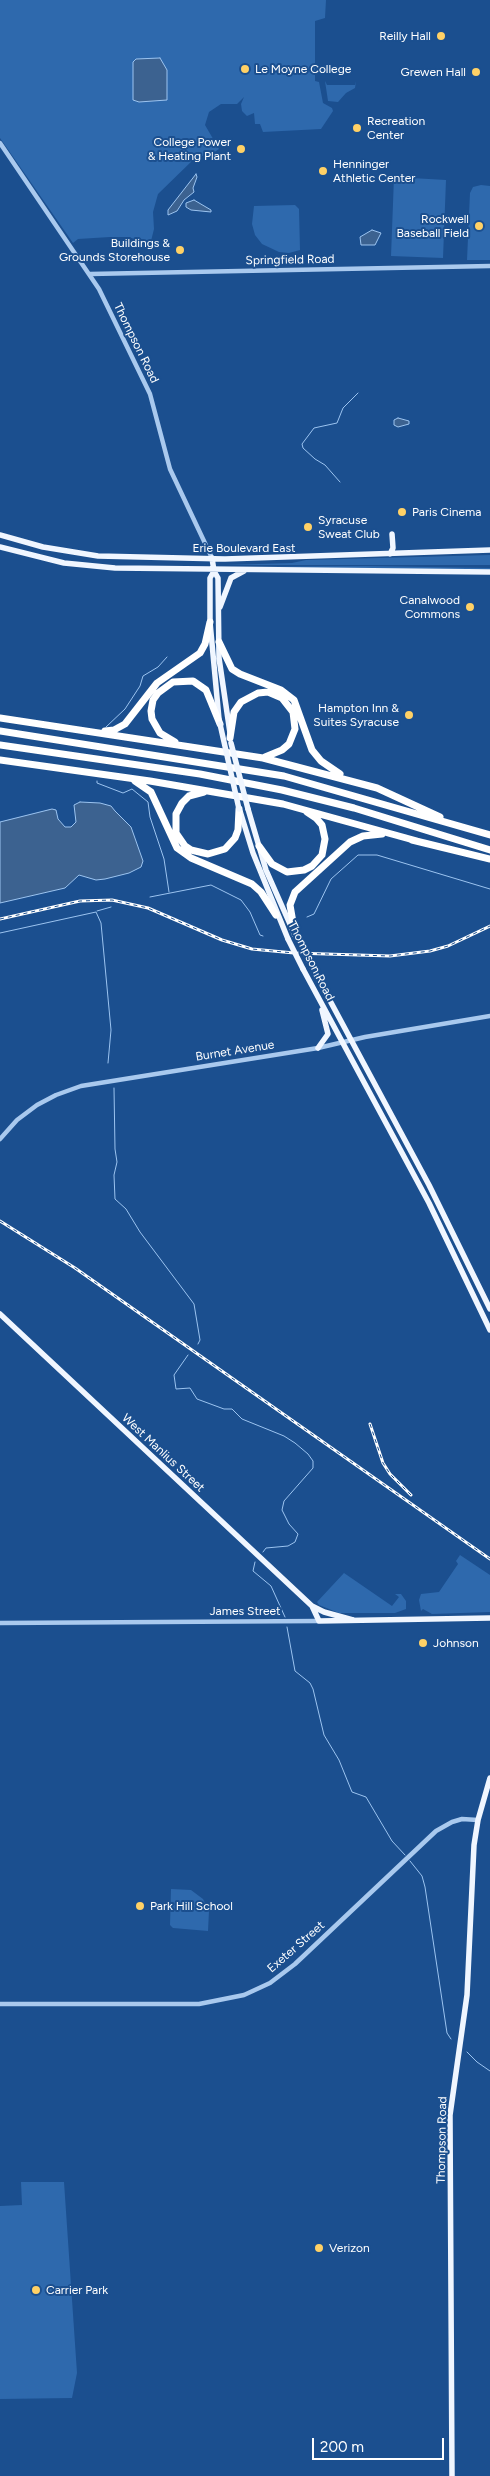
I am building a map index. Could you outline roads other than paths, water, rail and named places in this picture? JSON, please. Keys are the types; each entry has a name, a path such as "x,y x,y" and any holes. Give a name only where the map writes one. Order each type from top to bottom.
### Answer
{"highway":[{"path":"81,730 114,730 125,724 157,683 200,653 205,644 210,622"},
{"path":"219,642 232,669 288,694 298,709 312,750 321,761 349,779"},
{"path":"192,747 171,741 155,727 151,711 153,700 162,688 181,680 198,684 210,697 220,724"},
{"path":"231,740 234,712 241,702 258,693 268,692 282,698 293,712 295,729 293,737 279,753 263,758"},
{"path":"0,718 263,758 349,779 377,788 451,823"},
{"path":"0,731 284,776 490,835"},
{"path":"0,745 200,774 282,790 354,808 490,850"},
{"path":"0,760 118,776 284,804 417,842"},
{"path":"118,776 141,783 151,792 175,845 183,854 252,884 261,892 276,915"},
{"path":"215,792 197,793 182,802 178,809 175,825 179,838 185,846 200,854 208,854 225,849 235,838 239,809"},
{"path":"259,846 272,864 287,872 304,870 312,866 322,855 326,839 322,825 309,813 284,804"},
{"path":"296,937 290,905 295,892 350,842 376,833 490,859"}],"main road":[{"name":"Erie Boulevard East","path":"0,534 43,547 83,554 247,570 490,572"},
{"path":"390,554 393,548 392,534"},
{"name":"Erie Boulevard East","path":"0,547 47,560 85,566 213,566 390,554 490,550"},
{"name":"Thompson Road","path":"213,566 218,578 219,642 223,695 231,740 259,846 283,912 429,1185 490,1308"},
{"name":"Thompson Road","path":"213,566 210,578 210,622 220,724 239,809 276,915 317,996 429,1203 490,1330"},
{"path":"219,612 231,578 247,570"},
{"path":"317,996 328,1034 318,1048"},
{"name":"West Manlius Street","path":"0,1314 312,1606 324,1612 352,1620"},
{"name":"West Manlius Street","path":"312,1606 319,1621"},
{"name":"James Street","path":"319,1621 490,1618"},
{"name":"Thompson Road","path":"452,2476 450,2115 466,1995 473,1861 478,1820 490,1778"}],"street":[{"name":"Thompson Road","path":"0,143 90,274 140,372 150,394 170,469 213,566"},
{"name":"Springfield Road","path":"90,274 490,266"},
{"name":"Burnet Avenue","path":"0,1139 17,1120 37,1105 56,1095 81,1086 318,1048 490,1016"},
{"name":"James Street","path":"0,1624 319,1621"},
{"name":"Exeter Street","path":"0,2004 199,2004 244,1995 270,1983 295,1964 436,1831 452,1822 478,1820"}],"waterway":[{"path":"340,482 325,465 303,448 302,444 314,428 337,423 343,408 358,393"},
{"path":"106,727 125,709 140,686 143,676 158,667 167,657"},
{"path":"97,781 97,783 123,793 132,789 148,802 150,817 164,859 169,892"},
{"path":"307,917 314,914 331,879 358,855 377,855 490,889"},
{"path":"150,897 211,885 241,900 250,912 260,935 263,936"},
{"path":"97,911 111,907"},
{"path":"0,933 96,912 101,923 111,1030 108,1063"},
{"path":"114,1088 117,1162 114,1175 115,1199 126,1209 140,1232 194,1304 200,1340 198,1344"},
{"path":"188,1355 174,1375 176,1389 190,1388 197,1399 224,1409 232,1409 242,1419 284,1436 308,1454 313,1461 313,1468 284,1501 282,1510 289,1524 298,1534 295,1542 288,1546 266,1548 263,1552"},
{"path":"255,1562 253,1571 271,1586 285,1617"},
{"path":"287,1627 295,1671 310,1683 313,1689 324,1735 339,1760 352,1792 366,1797 392,1841 405,1855"},
{"path":"410,1861 422,1876 425,1887 447,2033 451,2039"},
{"path":"467,2052 490,2071"}],"railway":[{"path":"0,919 80,901 112,900 148,908 222,940 252,949 294,953 390,956 430,951 448,946 490,926"},
{"path":"0,1221 75,1268 490,1559"},
{"path":"370,1424 383,1463 390,1474 411,1495"}],"place":[{"name":"Reilly Hall","path":"441,36"},
{"name":"Le Moyne College","path":"245,69"},
{"name":"Grewen Hall","path":"476,72"},
{"name":"Recreation Center","path":"357,128"},
{"name":"College Power & Heating Plant","path":"241,149"},
{"name":"Henninger Athletic Center","path":"323,171"},
{"name":"Rockwell Baseball Field","path":"479,226"},
{"name":"Buildings & Grounds Storehouse","path":"180,250"},
{"name":"Paris Cinema","path":"402,512"},
{"name":"Syracuse Sweat Club","path":"308,527"},
{"name":"Canalwood Commons","path":"470,607"},
{"name":"Hampton Inn & Suites Syracuse","path":"409,715"},
{"name":"Johnson","path":"423,1643"},
{"name":"Park Hill School","path":"140,1906"},
{"name":"Verizon","path":"319,2248"},
{"name":"Carrier Park","path":"36,2290"}]}
